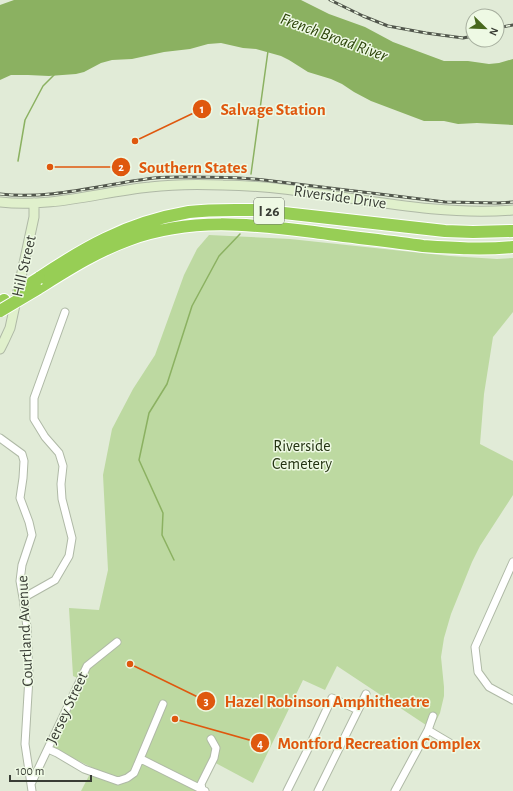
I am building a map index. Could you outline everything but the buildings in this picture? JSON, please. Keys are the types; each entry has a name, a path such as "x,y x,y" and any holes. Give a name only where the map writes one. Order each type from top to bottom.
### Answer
{"highway":[{"name":"I 26","path":"38,283 76,255 98,242 125,230 145,222 168,216 203,211 257,210 445,231 513,231"},
{"name":"I 26","path":"1,305 38,283 109,247 171,228 198,225 252,225 423,246 473,249 513,247"}],"main road":[{"name":"Riverside Drive","path":"0,202 34,203 151,187 224,184 295,191 436,209 483,211 513,210"},
{"name":"Hill Street","path":"0,349 10,328 34,217 34,203"}],"street":[{"path":"23,598 55,580 69,556 72,538 62,499 60,484 63,466 60,453 45,437 34,419 34,398 65,312"},
{"name":"Courtland Avenue","path":"0,438 22,454 24,460 20,498 32,535 22,565 20,581 27,627 28,677 25,744 31,788"},
{"path":"513,562 475,647 478,672 490,687 513,700"},
{"name":"Jersey Street","path":"31,788 88,666 117,642"},
{"path":"318,791 366,694"},
{"path":"287,791 332,698 358,710"},
{"path":"48,749 84,769 118,781 127,778 134,773 141,759 163,704"},
{"path":"395,791 428,730 433,716"},
{"path":"428,730 450,742"},
{"path":"203,790 202,784 214,758 216,748 211,739"},
{"path":"141,759 203,790"}],"green space":[{"name":"Riverside Cemetery","path":"209,235 290,239 450,256 497,259 513,258 513,312 493,337 484,394 480,444 513,461 513,495 480,546 451,614 444,638 441,657 444,696 440,713 432,729 337,666 325,690 303,680 253,783 210,760 195,791 81,791 93,768 53,748 84,681 73,676 69,608 99,610 108,570 103,475 112,429 133,389 155,355 184,275 197,249"}],"water":[{"name":"French Broad River","path":"14,0 301,0 329,14 365,27 393,42 444,61 468,61 489,64 513,59 513,125 477,123 458,124 444,121 424,121 371,101 342,84 308,72 281,56 256,49 243,48 221,43 208,44 190,49 164,52 132,59 112,60 76,74 49,76 11,75 0,80 0,5"}],"waterway":[{"path":"251,174 268,51"},
{"path":"18,161 25,120 43,86 54,75"},
{"path":"174,560 162,535 163,513 139,460 149,413 167,384 192,306 219,256 240,234"}],"railway":[{"path":"330,0 388,26 426,33 465,38"},
{"path":"505,26 513,25"},
{"path":"0,194 39,195 158,178 216,177 264,180 445,202 513,202"}],"place":[{"name":"Salvage Station","path":"135,141"},
{"name":"Southern States","path":"50,167"},
{"name":"Hazel Robinson Amphitheatre","path":"130,664"},
{"name":"Montford Recreation Complex","path":"175,719"}]}
